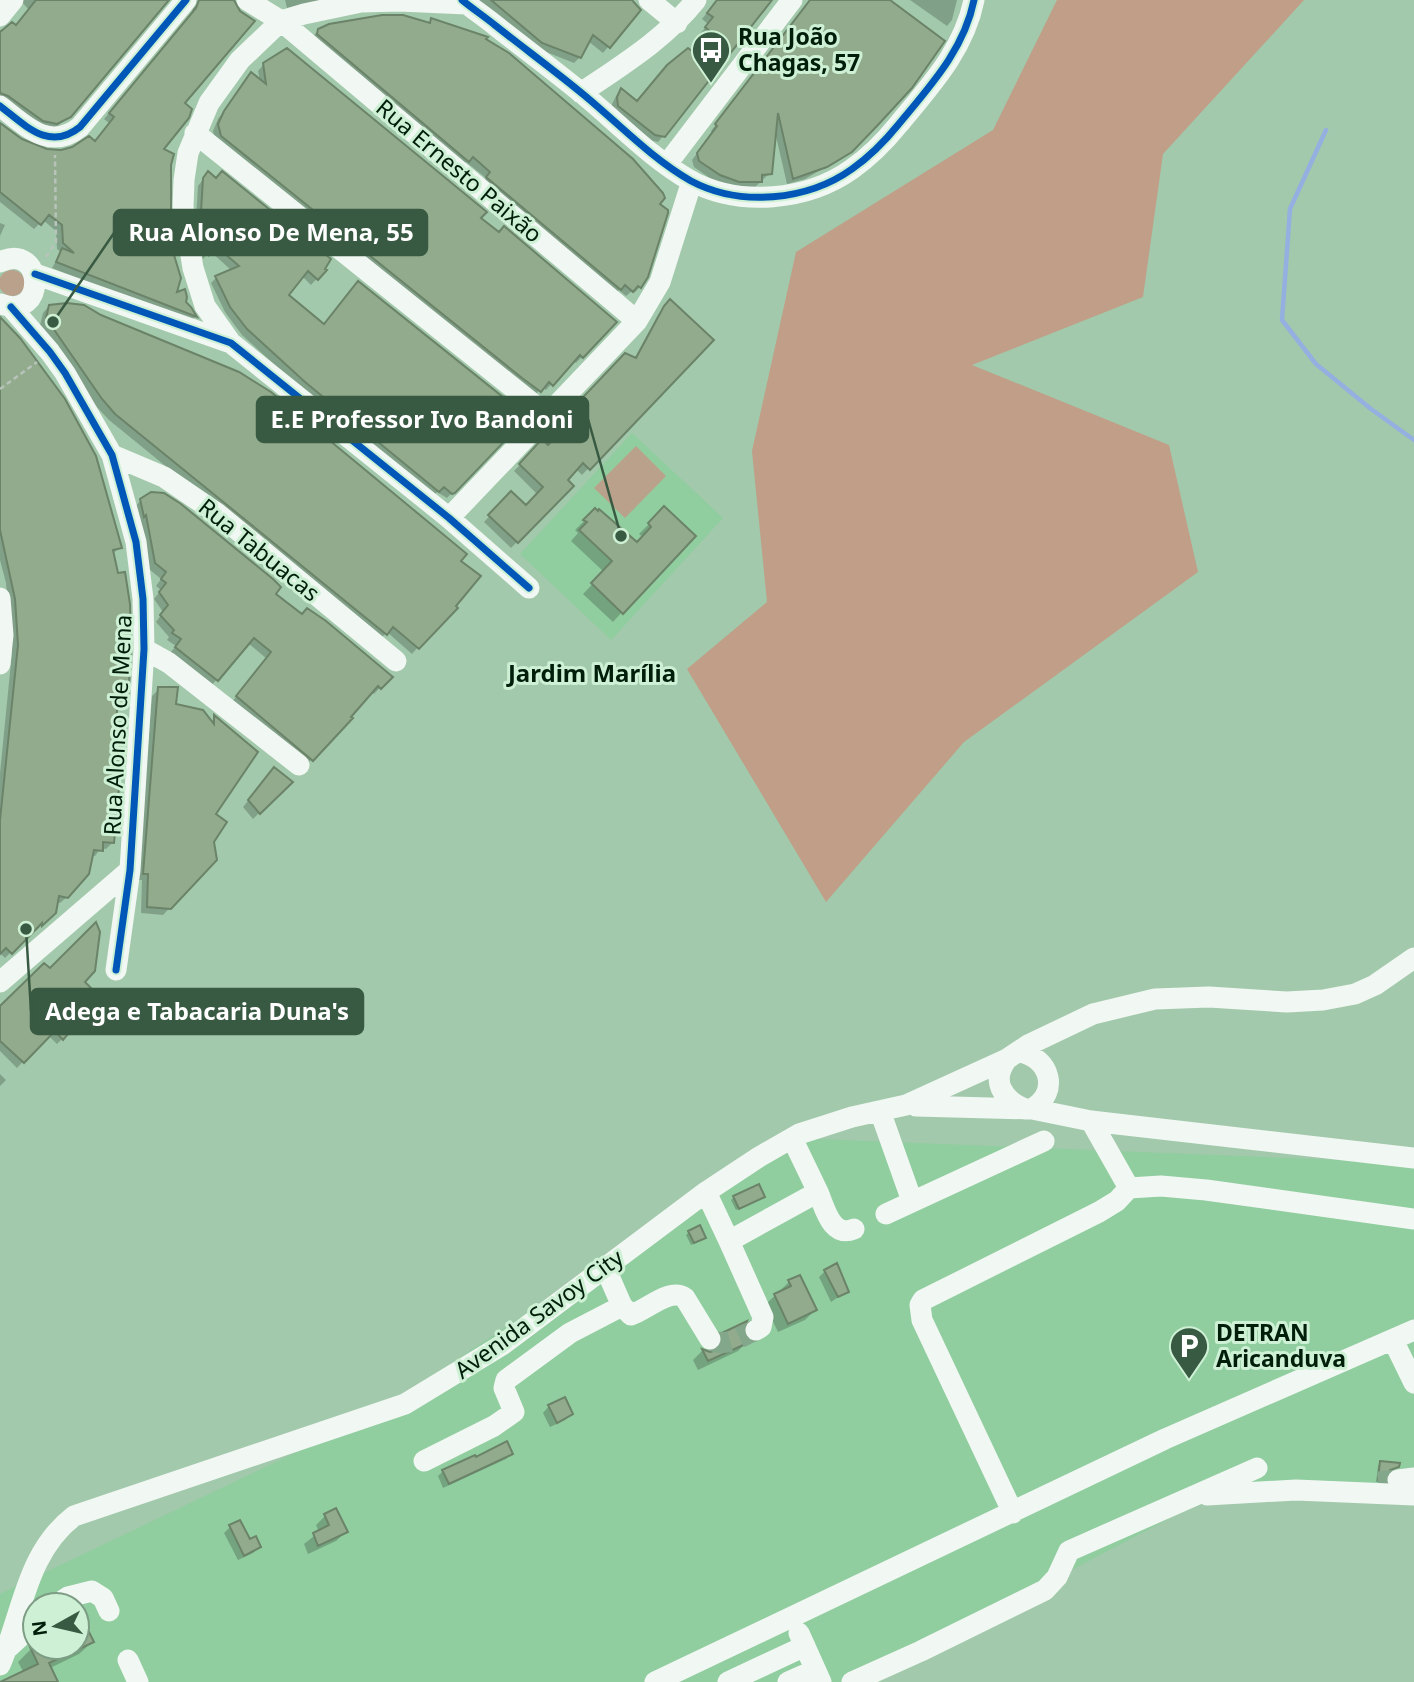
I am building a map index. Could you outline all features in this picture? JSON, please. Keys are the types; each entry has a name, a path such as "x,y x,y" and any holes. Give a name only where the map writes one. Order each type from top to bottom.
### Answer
{"street":[{"path":"0,16 13,0"},
{"path":"0,106 36,132 55,138 70,135 80,127 186,0"},
{"name":"Rua Ernesto Paixão","path":"247,0 281,21 636,321"},
{"path":"649,0 677,23"},
{"path":"581,93 677,23 696,0"},
{"path":"667,164 792,0"},
{"path":"529,588 449,519 231,343 205,306 187,240 183,207 184,180 195,133 209,103 240,60 281,21 304,13 362,2 465,2 667,164 692,181 736,196 776,197 804,191 837,179 886,140 955,53 966,32 974,0"},
{"path":"195,133 547,415"},
{"path":"449,519 636,321 660,282 692,181"},
{"path":"4,258 27,263 35,274 36,288 30,299 18,306 6,305"},
{"path":"35,274 231,343"},
{"name":"Rua Alonso de Mena","path":"6,305 50,352 65,373 112,456 136,542 143,599 144,649 130,870 116,970"},
{"name":"Rua Tabuacas","path":"112,456 131,461 164,477 218,514 396,661"},
{"path":"0,598 3,635 0,664"},
{"path":"144,649 169,663 299,765"},
{"path":"0,982 130,870"},
{"path":"906,1105 1013,1056 1027,1053 1040,1061 1048,1075 1045,1097 1041,1104 1029,1109 1007,1099 1000,1089 1000,1070 1013,1056 1028,1045 1093,1014 1155,999 1209,997 1287,1002 1323,1000 1355,994 1375,985 1414,958"},
{"path":"906,1105 1029,1109 1091,1121 1414,1158"},
{"name":"Avenida Savoy City","path":"3,1658 36,1560 60,1527 74,1516 405,1404 502,1345 706,1192 792,1138 852,1117 906,1105"},
{"path":"880,1111 912,1201"},
{"path":"1091,1121 1129,1188"},
{"path":"1112,1157 1116,1143 1128,1125"},
{"path":"792,1138 831,1222 843,1231 854,1229"},
{"path":"886,1214 1044,1141"},
{"path":"1013,1513 922,1320 912,1309 923,1300 1099,1212 1117,1201 1129,1188 1161,1186 1194,1189 1414,1219"},
{"path":"706,1192 763,1317 763,1323 756,1330"},
{"path":"729,1241 818,1192"},
{"path":"605,1266 622,1306 631,1315 671,1295 681,1295 710,1339"},
{"path":"424,1461 494,1426 514,1412 504,1388 506,1380 570,1333 622,1306"},
{"path":"655,1682 1196,1425 1414,1330"},
{"path":"1393,1340 1414,1383"},
{"path":"852,1682 1045,1590 1057,1577 1069,1551 1257,1468"},
{"path":"1223,1482 1299,1478 1397,1480"},
{"path":"1194,1496 1296,1490 1414,1495"},
{"path":"91,1591 99,1593 109,1611"},
{"path":"788,1682 818,1676 792,1618"},
{"path":"3,1658 21,1638"},
{"path":"728,1682 805,1646"},
{"path":"128,1660 138,1682"}],"path":[{"path":"35,274 56,242 55,138"},
{"path":"0,389 50,352"}],"shaded area":[{"path":"1057,0 1304,0 1163,154 1143,297 972,365 1169,445 1198,572 964,742 826,902 687,669 767,602 752,451 796,252 993,130"},
{"path":"12,270 21,274 25,283 21,292 12,296 3,292 -1,283 3,274"},
{"path":"632,433 723,518 611,640 520,554"},
{"path":"636,446 666,476 625,518 594,488"},
{"path":"792,1138 1414,1163 1414,1504 1214,1495 859,1682 0,1682 0,1594 370,1417"}],"building":[{"path":"36,0 169,0 71,117 57,124 43,121 0,93 0,32 12,22 16,25"},
{"path":"199,0 234,0 240,11 255,21 185,103 192,109 189,118 164,149 174,154 171,165 171,213 168,212 174,255 181,278 177,292 185,289 186,302 197,317 56,262 62,248 74,253 63,243 62,225 49,215 41,225 0,192 0,123 22,139 47,149 61,150 72,147 89,136 95,141 114,117 109,113 196,8"},
{"path":"491,0 632,0 641,10 610,48 593,35 581,58 542,43"},
{"path":"717,0 772,0 665,137 655,135 618,106 617,97 621,88 637,101 667,65 688,48 701,58 718,38 705,27 713,17 707,13"},
{"path":"810,0 890,0 945,41 912,88 877,126 852,152 827,167 793,179 778,113 772,174 762,175 762,182 739,182 720,175 699,161 697,153 717,126 715,124"},
{"path":"382,15 403,15 430,23 431,18 488,37 486,39 509,53 633,159 663,193 665,198 660,204 668,210 648,277 641,288 638,286 633,292 625,285 621,290 486,177 490,172 473,157 469,162 317,34 318,29 329,24"},
{"path":"287,48 487,212 481,218 499,232 504,226 617,322 583,358 580,355 553,386 549,382 541,392 522,378 221,136 218,124 224,111 251,72 266,84 263,63"},
{"path":"208,171 216,178 222,171 269,209 265,213 282,228 286,223 331,259 325,269 327,270 318,280 308,271 289,295 324,324 358,281 513,405 507,412 516,419 513,422 519,426 455,493 452,494 444,487 439,492 305,382 247,329 230,307 215,276 239,266 217,247 209,255 201,212 203,178"},
{"path":"670,299 714,340 590,470 583,463 568,480 574,486 518,543 488,515 511,491 526,505 543,487 519,464 542,439 548,445 572,421 573,418 568,413 625,353 636,358"},
{"path":"49,305 84,305 101,315 239,372 271,392 467,554 461,561 481,576 456,606 458,608 419,649 393,627 387,635 115,414 46,318"},
{"path":"0,317 20,338 65,399 96,456 122,548 113,550 118,573 125,572 130,604 131,649 128,701 118,700 114,742 123,743 114,843 103,842 103,851 94,850 89,874 68,898 59,896 56,913 42,926 42,923 12,954 6,948 0,954 0,820 18,645 15,599 0,530"},
{"path":"151,492 164,493 181,504 273,579 281,587 276,594 302,614 307,608 326,621 393,677 381,689 378,686 313,761 236,696 271,652 254,638 218,681 175,647 181,639 172,633 174,630 160,615 168,605 159,592 166,583 161,579 166,572 155,563 146,515 144,517 140,499"},
{"path":"664,506 696,536 623,614 591,583 612,561 579,530 587,522 583,520 595,508 637,542 651,527 648,523"},
{"path":"158,687 178,687 176,704 203,710 214,724 214,715 258,752 216,814 227,822 214,842 217,860 171,909 147,907 148,874 143,874"},
{"path":"274,767 293,782 260,814 248,800"},
{"path":"96,922 100,932 95,971 85,982 94,991 69,1016 74,1021 73,1028 63,1040 55,1031 24,1063 0,1041 0,1006 44,963 50,968"},
{"path":"759,1184 765,1197 739,1209 733,1196"},
{"path":"700,1225 706,1238 694,1243 688,1231"},
{"path":"837,1263 849,1292 838,1297 824,1270"},
{"path":"800,1275 817,1310 788,1324 774,1294 791,1286 788,1280"},
{"path":"747,1321 743,1331 750,1342 708,1361 702,1349 710,1352 717,1350 722,1345 722,1333"},
{"path":"565,1397 573,1414 557,1423 548,1405"},
{"path":"507,1441 513,1454 449,1484 442,1470"},
{"path":"1380,1461 1400,1463 1399,1467 1390,1470 1385,1481 1378,1480"},
{"path":"336,1508 348,1532 318,1546 313,1533 329,1525 324,1514"},
{"path":"240,1520 250,1539 256,1536 261,1547 244,1556 229,1525"},
{"path":"37,1661 53,1661 49,1663 58,1682 0,1682 38,1664"}],"waterway":[{"path":"1326,130 1290,209 1282,320 1316,364 1414,440"}],"tunnel":[{"path":"710,1339 727,1342 756,1330"},
{"path":"1378,1482 1398,1480"}],"cycle path":[{"path":"0,106 38,133 58,137 69,134 80,127 186,0"},
{"path":"462,0 573,86 649,152 677,172 710,189 730,195 752,197 773,197 815,188 834,180 871,154 944,67 962,35 974,0"},
{"path":"35,274 231,343 449,518 529,588"},
{"path":"11,307 65,373 112,455 136,542 143,599 144,649 130,870 116,970"}],"place":[{"name":"Rua João Chagas, 57","path":"711,84"},
{"name":"Rua Alonso De Mena, 55","path":"53,322"},
{"name":"E.E Professor Ivo Bandoni","path":"621,536"},
{"name":"Adega e Tabacaria Duna's","path":"26,929"},
{"name":"DETRAN Aricanduva","path":"1189,1380"}],"district":[{"name":"Jardim Marília","path":"592,674"}]}
